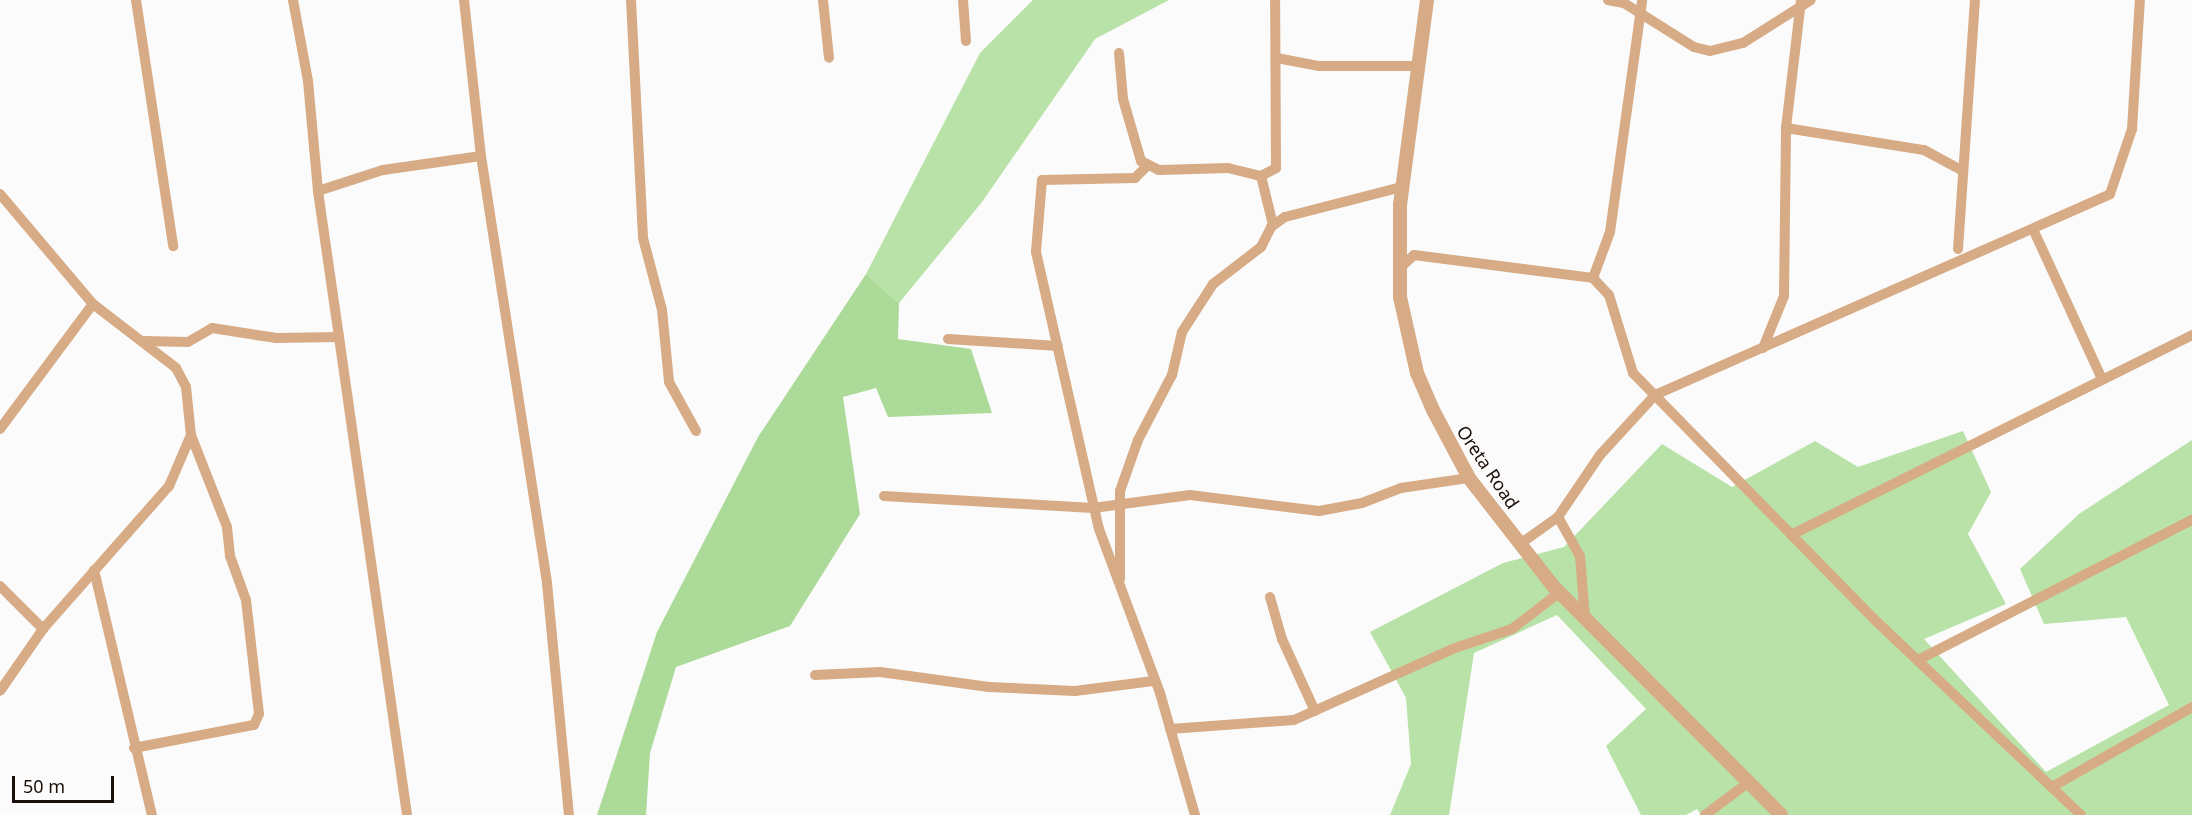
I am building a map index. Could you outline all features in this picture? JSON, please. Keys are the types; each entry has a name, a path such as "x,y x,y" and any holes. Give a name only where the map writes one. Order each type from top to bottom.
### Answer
{"street":[{"path":"136,0 173,246"},
{"path":"293,0 309,81 318,191 407,815"},
{"path":"464,0 480,156 547,583 569,815"},
{"path":"631,0 643,238 662,310 669,382 696,431"},
{"path":"824,0 829,58"},
{"path":"963,0 966,41"},
{"path":"1119,53 1123,99 1139,145 1136,154 1147,166 1228,168 1261,176 1276,168 1275,0"},
{"name":"Oreta Road","path":"1427,0 1402,187 1400,297 1417,373 1448,445 1469,478 1560,592 1781,815"},
{"path":"1608,0 1641,12 1694,47 1710,51 1743,43 1801,3 1811,0"},
{"path":"1593,278 1610,232 1642,0"},
{"path":"1958,249 1961,170 1976,0"},
{"path":"1520,544 1557,517 1600,455 1654,395 2033,230 2110,194 2132,129 2140,0"},
{"path":"1763,348 1784,296 1786,128 1801,3"},
{"path":"1277,58 1319,66 1419,66"},
{"path":"1786,128 1924,150 1961,170"},
{"path":"318,191 383,170 480,156"},
{"path":"1147,166 1135,178 1042,180 1036,252 1094,507 1170,729 1195,815"},
{"path":"1261,176 1273,225"},
{"path":"1120,588 1118,501 1138,440 1172,375 1182,332 1213,284 1261,247 1273,225 1285,217 1402,187"},
{"path":"0,194 93,304 145,341 176,368 186,387 191,435 227,527 230,556 246,600 259,714 254,725 134,748"},
{"path":"2033,230 2102,378"},
{"path":"1400,268 1414,255 1593,278 1609,295 1633,373 1791,536 2081,815"},
{"path":"0,429 93,304"},
{"path":"145,341 188,342 212,328 276,338 339,337"},
{"path":"1791,536 2102,378 2192,335"},
{"path":"948,339 1058,346"},
{"path":"0,691 44,629 169,486 191,435"},
{"path":"884,496 1094,507 1118,501 1190,495 1319,511 1401,488 1469,478"},
{"path":"1557,517 1580,556 1585,618"},
{"path":"1918,660 2192,520"},
{"path":"94,570 134,748 152,815"},
{"path":"0,586 44,629"},
{"path":"1170,729 1286,721 1316,711 1455,648 1512,629 1560,592"},
{"path":"1270,597 1282,639 1316,711"},
{"path":"815,675 880,672 988,687 1076,691 1153,681"},
{"path":"2052,787 2192,707"},
{"path":"1705,815 1749,782"}],"green space":[{"path":"1033,0 1169,0 1095,39 982,202 899,303 866,274 980,53"},
{"path":"866,274 899,303 898,339 971,349 992,413 888,417 876,388 843,397 860,514 790,626 676,667 650,753 646,815 597,815 657,632 758,437"},
{"path":"1963,431 1991,492 1968,534 2006,604 1924,639 2046,772 2169,705 2126,617 2044,624 2020,569 2079,514 2192,440 2192,815 1701,815 1697,809 1686,815 1641,815 1606,746 1646,709 1557,615 1474,653 1449,815 1390,815 1411,764 1406,698 1370,632 1503,563 1564,547 1662,444 1732,487 1815,441 1858,467"}]}
